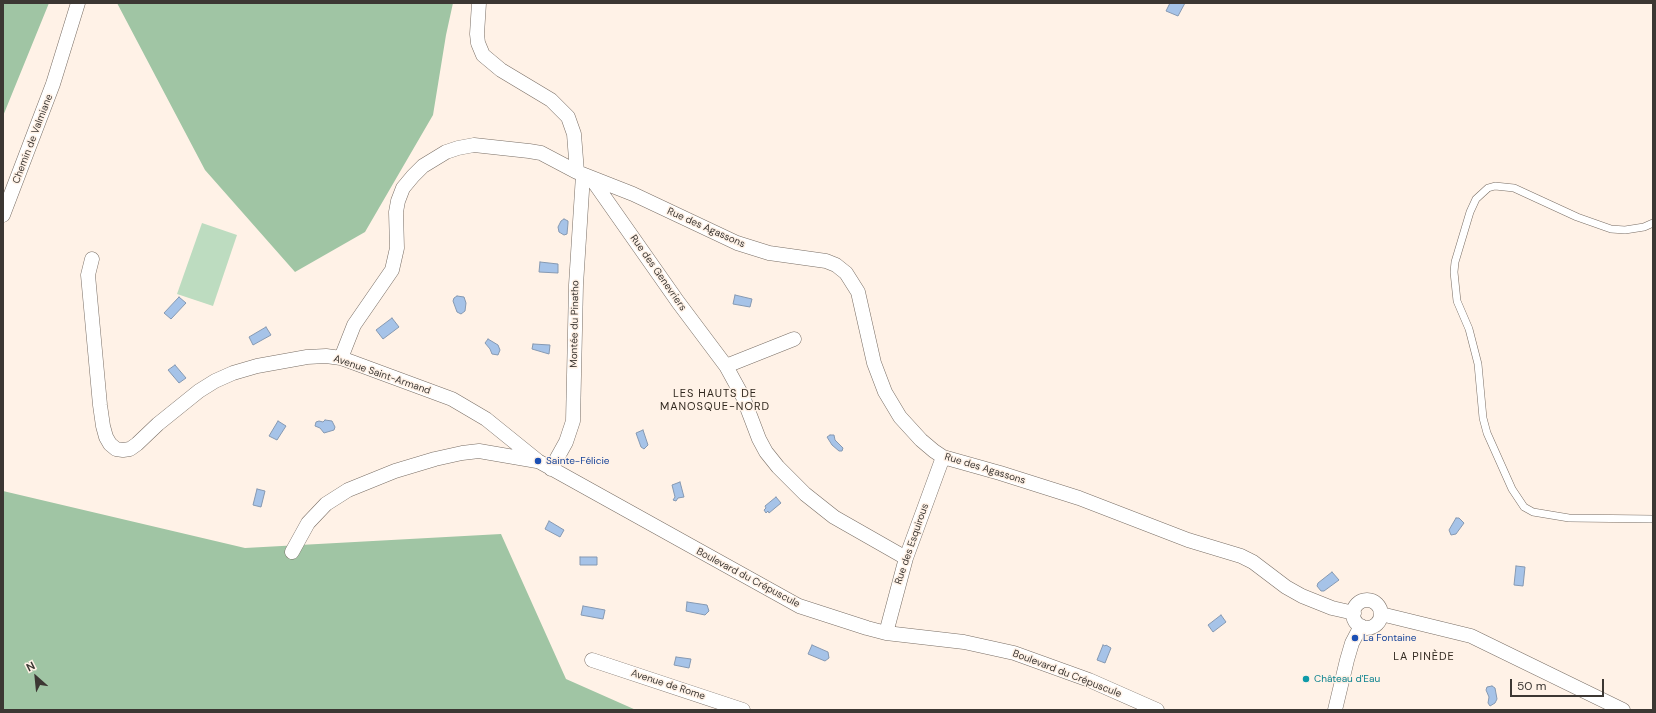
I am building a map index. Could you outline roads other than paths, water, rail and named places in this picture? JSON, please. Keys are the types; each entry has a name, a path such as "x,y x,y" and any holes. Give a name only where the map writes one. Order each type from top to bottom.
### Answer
{"street":[{"name":"Chemin de Valmiane","path":"3,215 54,84 78,3"},
{"name":"Montée du Pinatho","path":"479,3 477,34 478,43 483,55 501,70 550,100 568,117 574,134 584,175 576,285 573,421 566,442 551,469"},
{"name":"Rue des Agassons","path":"341,358 354,324 392,270 397,248 396,212 398,200 403,188 423,166 446,152 474,145 541,153 584,175 633,194 737,243 770,253 815,258 836,265 846,272 858,292 874,363 885,392 900,417 921,440 943,457 1079,498 1188,540 1240,556 1253,562 1286,587 1302,596 1332,608 1354,613"},
{"name":"Rue des Genevriers","path":"584,175 726,366 743,397 759,439 766,452 778,467 805,494 834,517 906,558"},
{"name":"Avenue Saint-Armand","path":"92,259 88,275 100,405 106,437 110,444 116,449 130,449 204,387 233,373 257,366 307,357 326,356 341,358 452,399 486,419 538,462"},
{"path":"726,366 794,340"},
{"path":"292,552 308,523 326,504 348,490 395,471 434,459 480,451 538,462"},
{"name":"Rue des Esquirous","path":"886,632 906,558 943,457"},
{"name":"Boulevard du Crépuscule","path":"538,462 788,601 809,610 886,632 964,642 1014,653 1089,680 1157,710"},
{"path":"1365,601 1374,602 1378,605 1381,614 1380,619 1372,627 1361,626 1354,618 1357,605 1365,601"},
{"path":"1381,614 1471,636 1623,710"},
{"path":"1335,710 1346,660 1352,643 1361,626"},
{"name":"Avenue de Rome","path":"592,660 744,710"}],"lane":[{"path":"1653,224 1625,230 1611,229 1576,217 1514,188 1495,186 1488,188 1476,199 1470,212 1457,255 1454,272 1457,301 1471,336 1478,364 1483,418 1487,433 1512,489 1524,507 1533,512 1569,518 1653,519"}],"water":[{"path":"1170,3 1185,3 1178,16 1166,11"},
{"path":"564,219 568,221 568,223 567,234 564,235 559,232 558,227"},
{"path":"540,262 558,264 558,273 539,272"},
{"path":"735,295 752,299 750,307 733,304"},
{"path":"457,296 464,297 466,303 465,311 461,314 457,312 453,301"},
{"path":"179,297 186,303 171,319 164,313"},
{"path":"392,318 399,327 383,339 376,330"},
{"path":"266,327 271,335 253,345 249,337"},
{"path":"488,339 498,345 500,350 498,355 492,354 485,343"},
{"path":"533,344 550,345 549,354 532,349"},
{"path":"175,365 186,378 179,383 168,370"},
{"path":"325,420 332,421 335,427 334,430 324,433 320,428 315,426 316,422 323,422"},
{"path":"278,421 286,426 277,440 269,436"},
{"path":"643,430 648,445 644,449 641,447 636,433"},
{"path":"834,435 835,440 843,448 842,451 839,451 832,445 827,437"},
{"path":"680,482 684,497 678,498 676,501 673,500 675,497 672,485"},
{"path":"257,489 265,491 261,507 253,505"},
{"path":"776,497 781,503 769,513 768,511 766,513 764,510 766,508 765,506"},
{"path":"1456,518 1459,518 1464,523 1456,534 1451,535 1449,530"},
{"path":"549,521 564,530 560,537 545,529"},
{"path":"580,557 597,557 597,565 580,565"},
{"path":"1516,566 1525,567 1523,586 1514,585"},
{"path":"1332,572 1339,580 1324,591 1321,591 1317,586 1318,583"},
{"path":"687,602 707,605 709,611 705,615 686,611"},
{"path":"583,606 605,610 603,619 581,615"},
{"path":"1221,615 1226,622 1213,632 1208,625"},
{"path":"812,645 828,652 829,658 825,661 808,654"},
{"path":"1103,645 1111,648 1105,663 1097,660"},
{"path":"676,657 691,659 689,668 674,665"},
{"path":"1492,686 1495,688 1497,699 1495,703 1490,706 1488,703 1489,697 1486,690 1487,687"}],"place":[{"name":"Sainte-Félicie","path":"538,461"},
{"name":"La Fontaine","path":"1355,638"},
{"name":"Château d'Eau","path":"1306,679"}],"district":[{"name":"LES HAUTS DE MANOSQUE-NORD","path":"715,400"},
{"name":"LA PINÈDE","path":"1424,657"}]}
